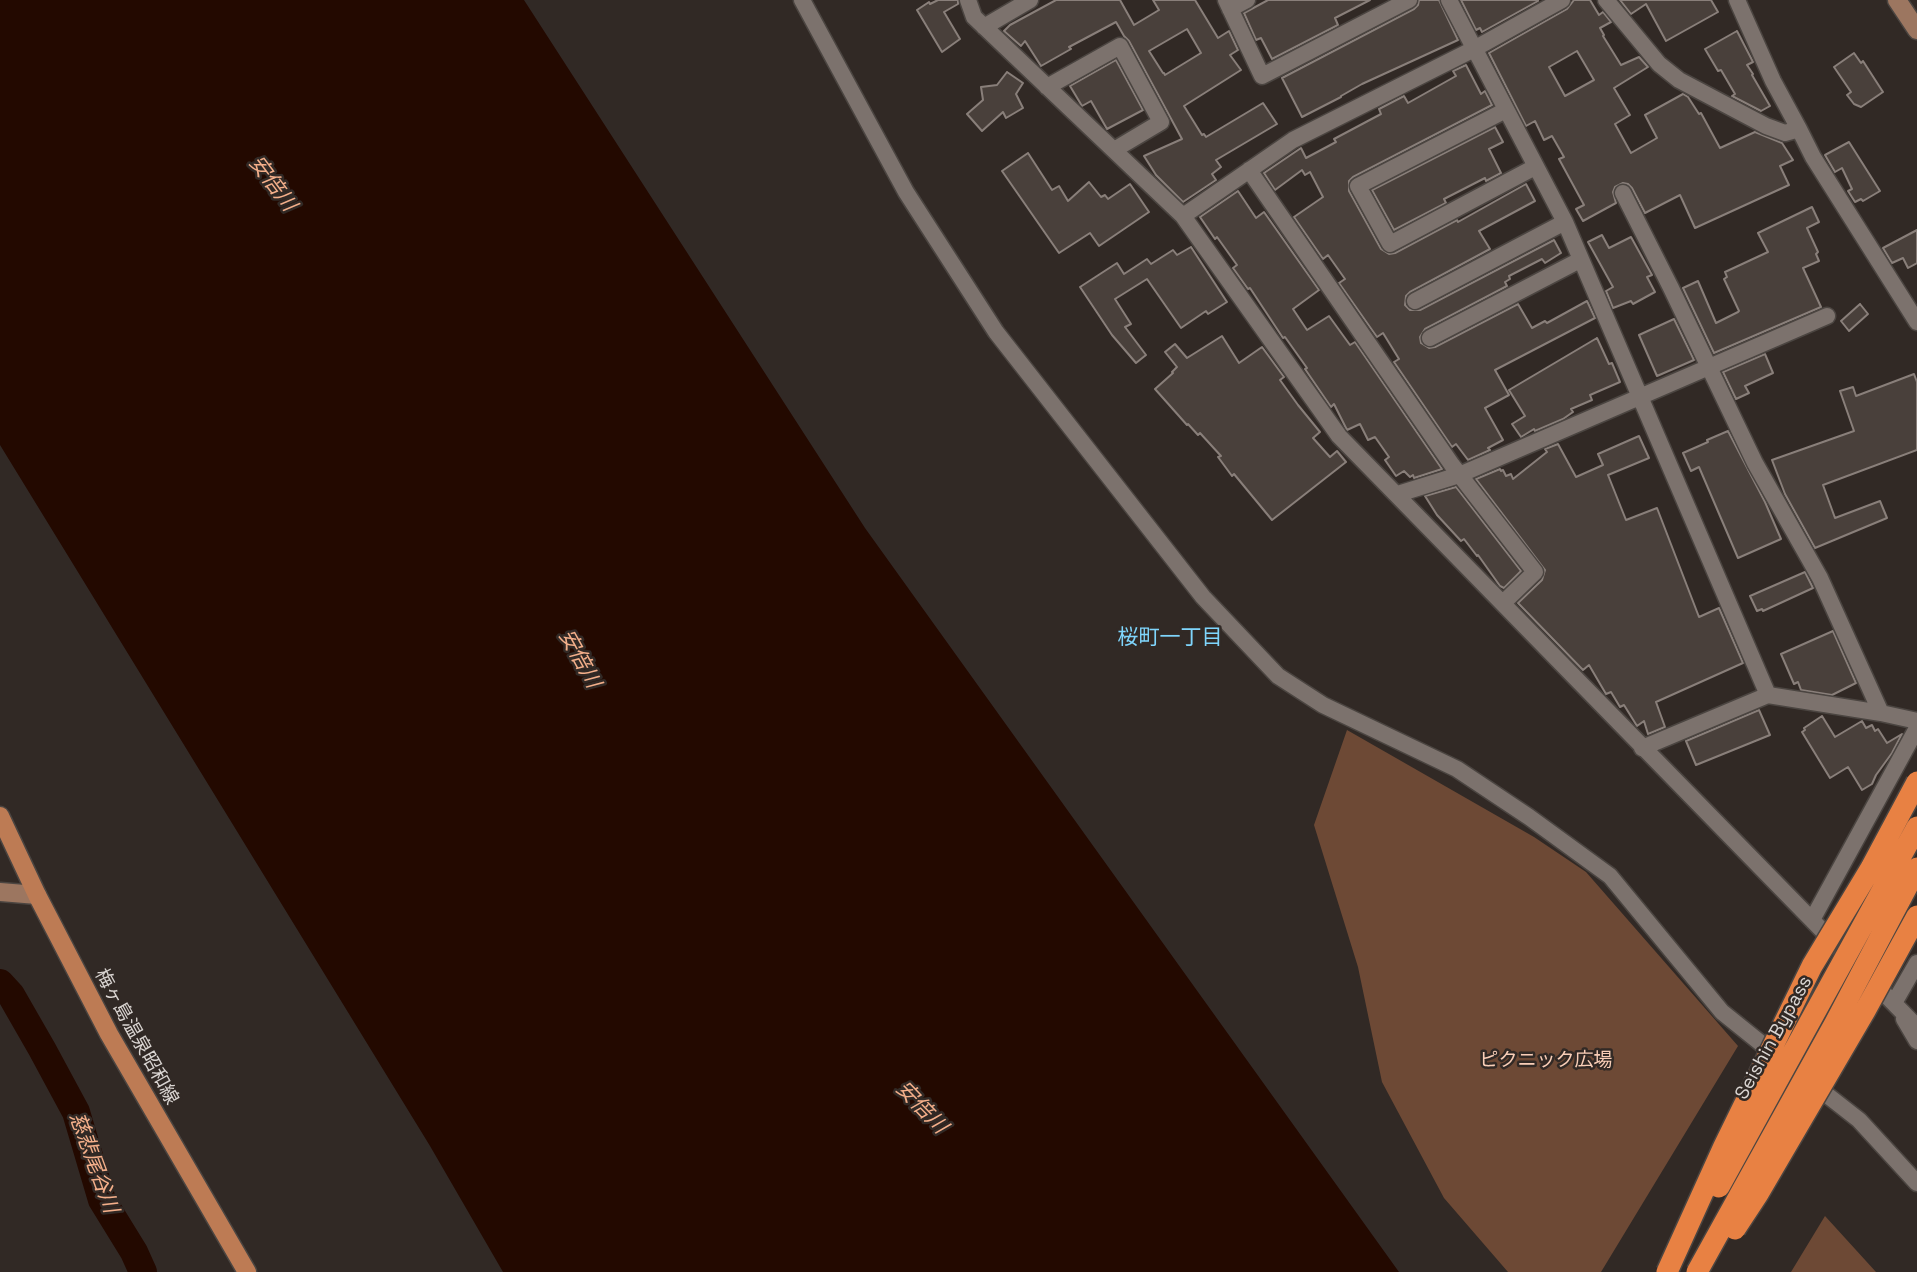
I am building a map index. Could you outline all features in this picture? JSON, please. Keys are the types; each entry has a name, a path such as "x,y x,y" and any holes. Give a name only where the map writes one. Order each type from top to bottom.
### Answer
{"highway":[{"path":"1667,1272 1724,1146 1812,966 1871,868 1917,782"},
{"name":"Seishin Bypass","path":"1673,1272 1917,827"},
{"path":"1697,1272 1917,868"},
{"path":"1707,1272 1758,1194 1917,916"}],"main road":[{"path":"1898,0 1917,30"},
{"name":"梅ヶ島温泉昭和線","path":"0,816 37,895 109,1034 247,1272"},
{"path":"0,892 37,895"}],"street":[{"path":"802,0 906,192 996,332 1203,597 1278,676 1323,705 1457,769 1610,876 1721,1012 1859,1120 1917,1183"},
{"path":"968,0 974,17 1184,216 1339,436 1917,1027"},
{"path":"984,27 1030,0"},
{"path":"1247,0 1228,4 1262,76 1409,0"},
{"path":"1448,0 1565,222 1768,695"},
{"path":"1184,216 1293,140 1474,49 1562,0"},
{"path":"1606,0 1659,65 1679,80 1766,126 1784,133 1799,129"},
{"path":"1737,0 1773,82 1813,158 1917,322"},
{"path":"1048,87 1120,46 1161,122 1114,150"},
{"path":"1506,110 1358,186 1390,244 1535,167"},
{"path":"1249,170 1459,475 1535,572 1503,603"},
{"path":"1623,193 1755,463 1820,578 1881,713"},
{"path":"1415,301 1565,222"},
{"path":"1430,338 1580,260"},
{"path":"1398,494 1459,475 1827,316"},
{"path":"1642,748 1768,695 1881,713 1917,722"},
{"path":"1812,920 1917,728"},
{"path":"1896,1005 1917,963"},
{"path":"1896,1005 1917,1041"}],"green space":[{"name":"ピクニック広場","path":"1347,730 1534,837 1586,872 1738,1046 1601,1272 1508,1272 1444,1198 1382,1082 1358,967 1314,825"},
{"path":"1825,1216 1876,1272 1791,1272"}],"water":[{"name":"安倍川","path":"0,0 524,0 865,528 1399,1272 503,1272 430,1146 0,445"}],"building":[{"path":"938,0 958,0 958,4 944,12 960,39 942,52 917,10"},
{"path":"1056,0 1120,0 1134,25 1159,10 1153,0 1195,0 1218,38 1229,31 1238,50 1230,55 1241,70 1184,106 1202,135 1206,137 1263,103 1277,124 1216,160 1221,167 1212,174 1216,180 1183,202 1156,175 1144,156 1182,139 1116,22 1069,47 1071,49 1041,66 1025,41 1021,46 1004,31","holes":["1187,29 1201,53 1165,75 1149,51"]},
{"path":"1268,0 1370,0 1335,18 1338,25 1272,59 1261,38 1256,40 1244,13"},
{"path":"1419,0 1439,0 1458,40 1362,84 1302,117 1282,78 1414,9"},
{"path":"1461,0 1538,1 1482,32 1480,28 1476,30"},
{"path":"1574,0 1590,0 1599,15 1603,12 1611,22 1600,28 1621,65 1639,57 1648,67 1614,88 1630,115 1615,124 1631,153 1657,138 1645,115 1683,94 1699,114 1701,113 1720,148 1755,132 1782,143 1793,160 1780,166 1789,185 1695,228 1680,195 1645,213 1632,188 1623,183 1615,187 1613,192 1616,203 1583,221 1576,209 1584,205 1559,159 1564,157 1552,136 1544,140 1535,121 1526,126 1489,53 1567,9","holes":["1577,51 1594,80 1565,96 1549,67"]},
{"path":"1620,0 1711,0 1718,12 1666,41 1646,4 1631,14"},
{"path":"1737,31 1753,62 1747,65 1770,106 1761,111 1732,96 1735,94 1705,49"},
{"path":"1854,53 1861,63 1863,61 1883,92 1861,107 1854,104 1847,95 1851,92 1834,67"},
{"path":"1116,60 1143,110 1107,129 1091,101 1082,106 1070,86"},
{"path":"1466,65 1481,94 1485,91 1492,105 1353,177 1349,181 1349,191 1381,249 1389,254 1457,220 1458,222 1526,184 1535,201 1479,231 1490,249 1410,292 1406,296 1405,305 1410,310 1420,310 1554,240 1561,253 1545,263 1542,259 1509,276 1510,279 1505,282 1507,286 1425,329 1420,337 1421,343 1429,348 1435,347 1518,304 1532,328 1545,321 1547,323 1587,301 1595,318 1495,370 1509,395 1485,408 1503,440 1488,448 1490,450 1468,460 1456,444 1452,447 1394,362 1399,359 1383,333 1377,337 1339,283 1345,279 1328,255 1323,259 1294,217 1323,197 1310,172 1305,175 1302,170 1275,190 1264,173 1301,148 1306,158 1336,142 1334,139 1381,114 1379,109 1404,96 1408,103 1456,76 1453,71"},
{"path":"1007,72 1023,83 1016,94 1023,108 1006,118 1003,112 982,131 967,114 983,100 981,87 997,85"},
{"path":"1495,127 1503,142 1489,149 1501,173 1444,199 1446,203 1394,230 1372,190"},
{"path":"1849,142 1880,191 1863,201 1861,199 1855,202 1848,191 1852,189 1842,168 1835,172 1825,155"},
{"path":"1028,153 1052,190 1059,186 1068,201 1089,182 1101,197 1105,195 1108,199 1130,184 1149,212 1099,246 1090,233 1059,253 1002,171"},
{"path":"1238,191 1256,218 1264,212 1319,290 1293,309 1307,330 1329,316 1350,345 1355,342 1442,469 1414,478 1404,471 1396,476 1385,460 1389,457 1375,437 1368,440 1360,424 1347,430 1334,404 1331,407 1305,369 1307,368 1233,268 1237,265 1200,217"},
{"path":"1812,207 1819,222 1807,228 1818,252 1816,254 1819,261 1803,268 1821,307 1714,353 1683,288 1698,281 1716,323 1738,312 1724,279 1727,277 1725,272 1768,252 1758,233"},
{"path":"1917,230 1917,263 1908,268 1903,258 1892,263 1883,248"},
{"path":"1602,235 1609,248 1631,237 1652,275 1647,277 1655,292 1633,304 1631,301 1613,308 1606,291 1613,287 1588,242"},
{"path":"1191,247 1227,302 1208,314 1206,311 1181,328 1147,279 1115,299 1131,324 1125,327 1146,355 1136,363 1112,335 1080,287 1117,263 1124,274 1147,259 1151,264 1173,250 1177,255"},
{"path":"1860,304 1868,314 1849,331 1841,321"},
{"path":"1674,319 1694,360 1657,376 1639,335"},
{"path":"1222,336 1239,363 1262,347 1284,377 1280,380 1320,432 1313,438 1330,457 1337,451 1346,462 1272,520 1234,474 1232,476 1218,457 1221,456 1200,433 1198,435 1187,425 1155,389 1177,367 1165,352 1175,344 1187,358"},
{"path":"1597,338 1620,382 1590,395 1592,400 1571,409 1573,412 1563,419 1535,431 1534,429 1521,437 1512,424 1525,416 1509,390"},
{"path":"1765,354 1773,373 1745,386 1749,393 1736,399 1723,372"},
{"path":"1914,374 1917,382 1917,450 1823,485 1835,518 1880,501 1887,518 1815,548 1785,494 1772,460 1854,431 1840,391 1853,387 1856,396"},
{"path":"1728,431 1781,539 1738,558 1699,467 1691,471 1683,453"},
{"path":"1639,436 1649,458 1608,475 1626,520 1657,508 1699,617 1719,608 1743,663 1656,702 1665,727 1648,734 1644,721 1637,726 1624,705 1620,707 1611,692 1606,694 1589,665 1583,670 1518,603 1542,580 1545,570 1476,479 1500,469 1506,476 1511,474 1513,479 1547,452 1545,449 1558,444 1576,477 1603,465 1598,454"},
{"path":"1456,487 1521,571 1504,588 1464,539 1461,541 1437,515 1425,496"},
{"path":"1805,572 1813,588 1763,611 1757,611 1750,596"},
{"path":"1833,631 1856,683 1832,695 1801,690 1798,682 1794,684 1781,654"},
{"path":"1759,710 1770,735 1696,765 1686,741"},
{"path":"1822,716 1835,737 1862,721 1866,728 1872,725 1875,731 1878,729 1887,743 1902,734 1872,784 1862,790 1848,767 1830,778 1802,732"}],"waterway":[{"name":"慈悲尾谷川","path":"0,983 11,995 76,1112 102,1200 143,1272"}],"district":[{"name":"桜町一丁目","path":"1170,638"}]}
